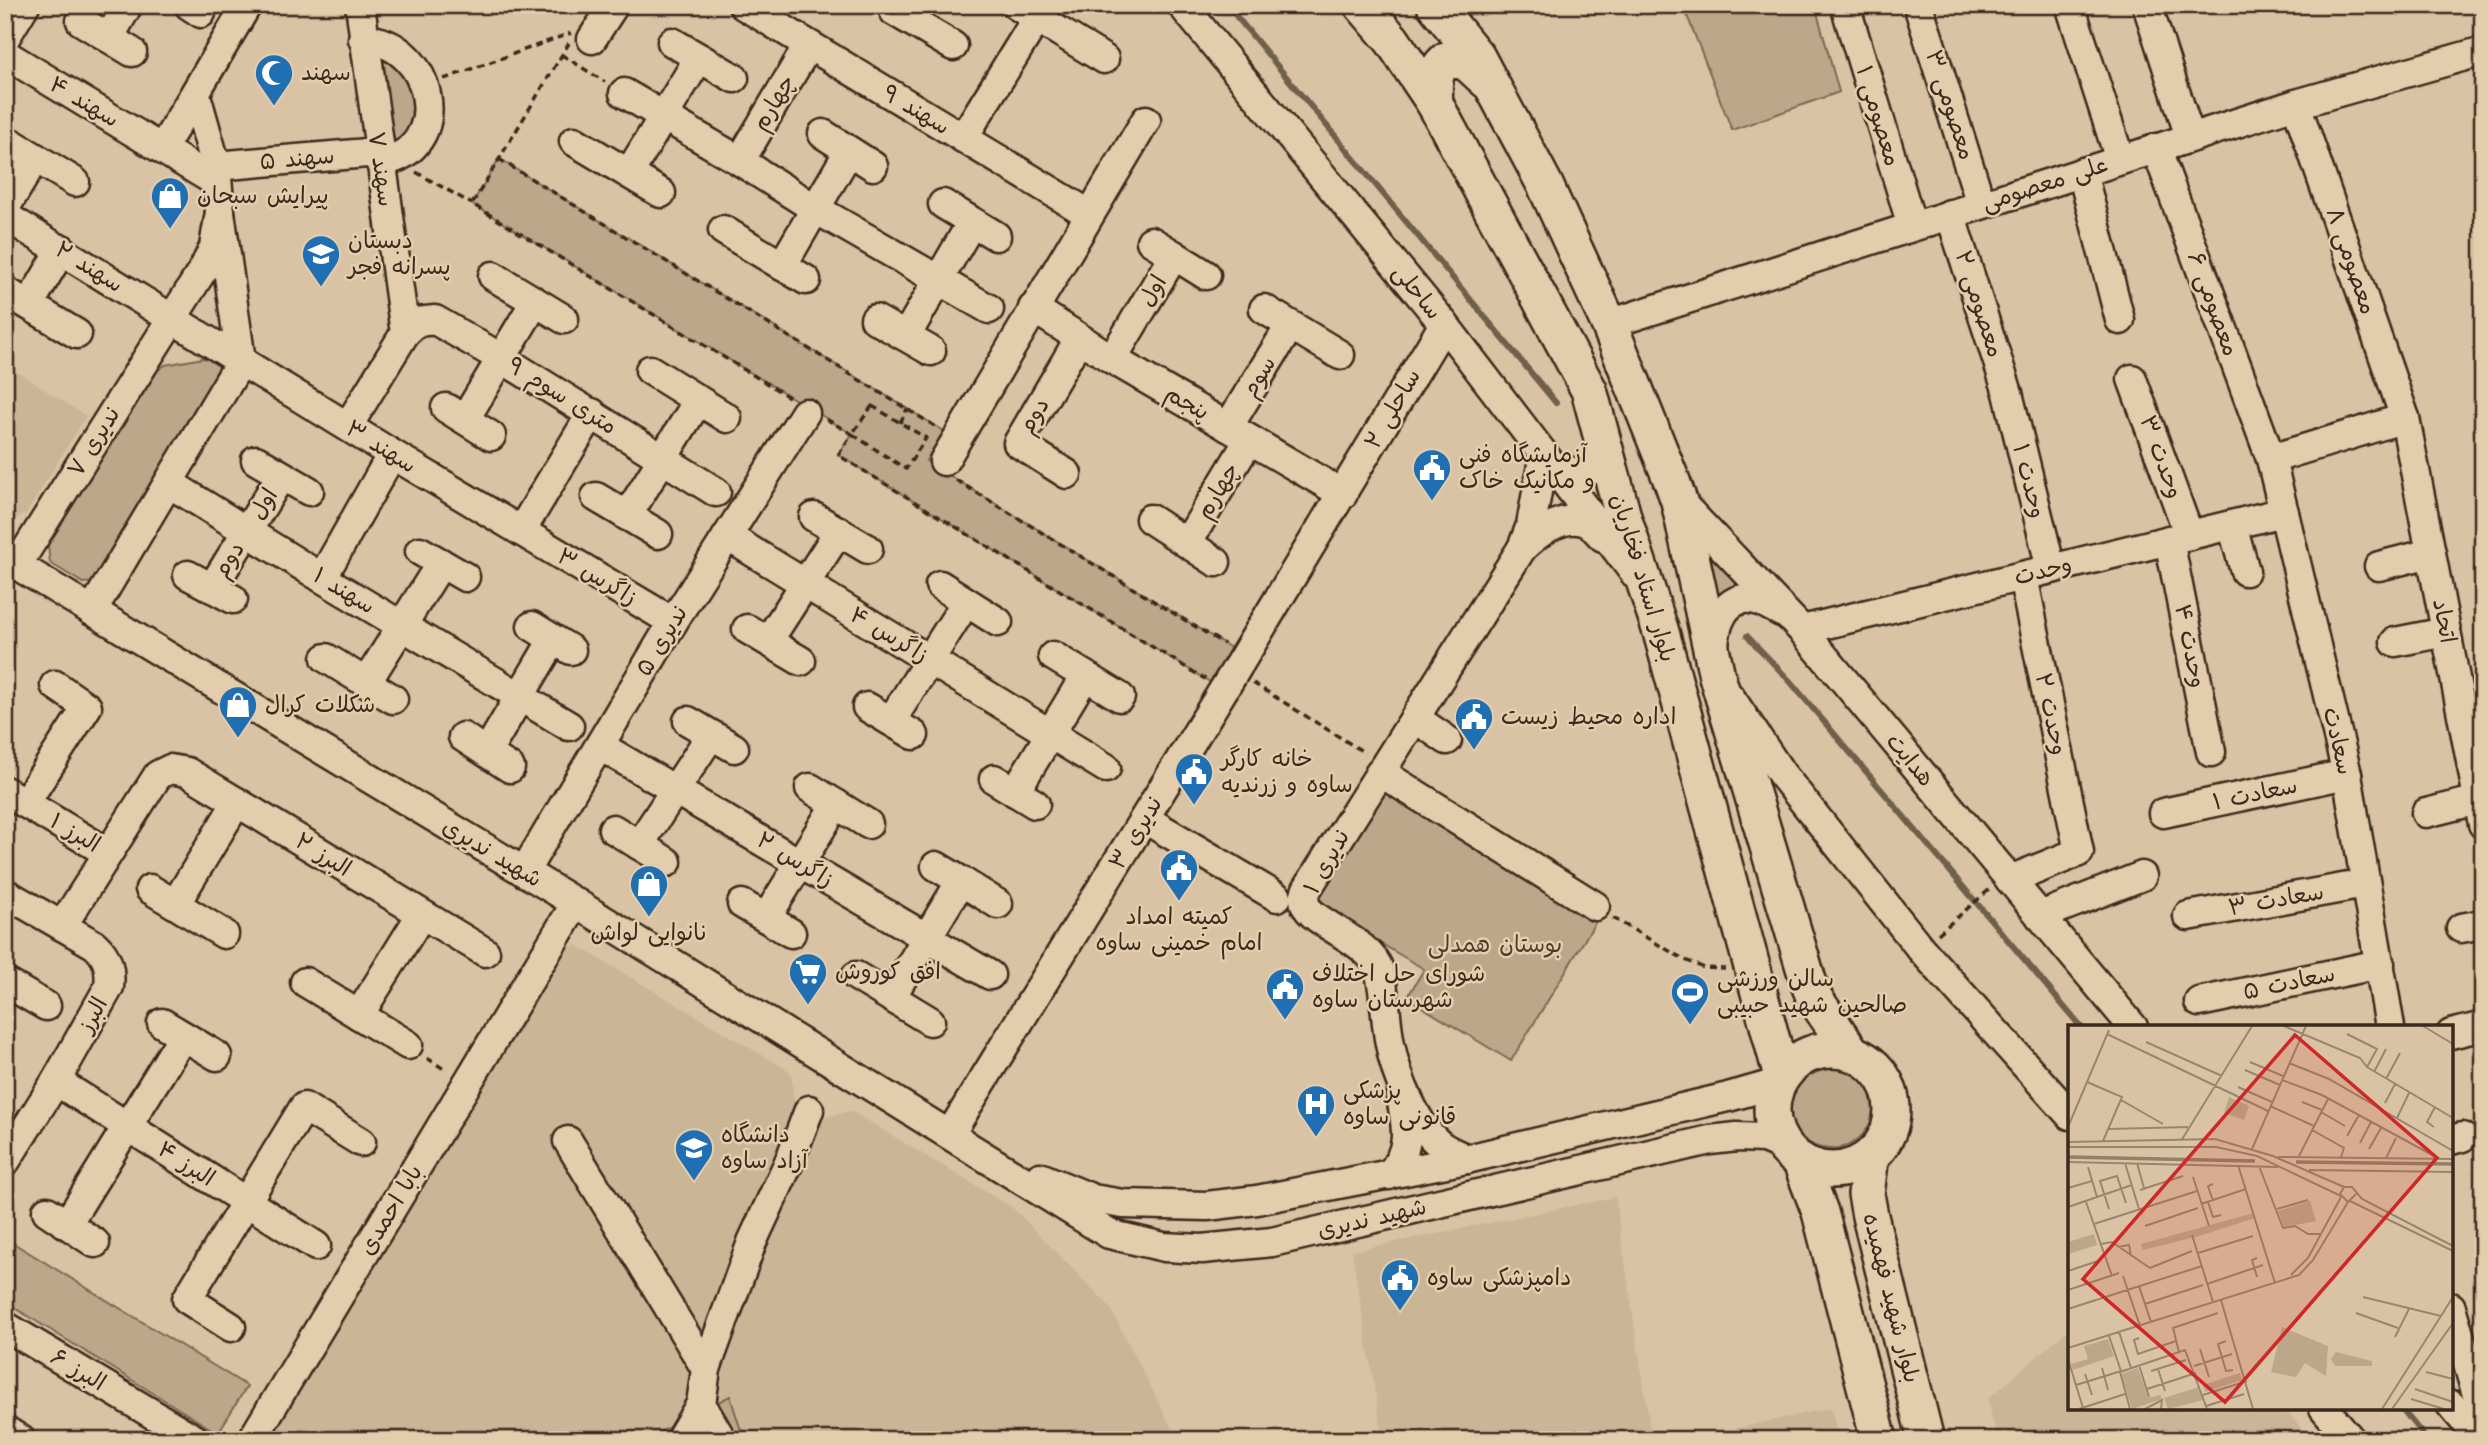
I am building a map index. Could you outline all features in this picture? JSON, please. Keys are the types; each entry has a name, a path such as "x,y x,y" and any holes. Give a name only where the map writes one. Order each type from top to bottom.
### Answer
{"main road":[{"name":"بلوار استاد فخاریان","path":"1362,5 1392,40 1435,104 1589,390 1624,520 1661,632 1780,1080"},
{"name":"بلوار استاد فخاریان","path":"1435,5 1477,57 1545,184 1609,324 1679,501 1716,668 1808,984 1815,999 1852,1053"},
{"path":"1435,104 1434,83 1440,65 1446,60 1465,61 1494,89"},
{"path":"1755,979 1786,1020 1796,1023 1803,1018 1808,984"},
{"path":"1832,1050 1852,1053 1866,1060 1886,1084 1892,1115 1888,1130 1871,1156 1854,1166 1836,1170 1817,1168 1793,1154 1777,1133 1772,1116 1773,1099 1780,1080 1795,1062 1812,1053 1832,1050"},
{"name":"بلوار شهید فهمیده","path":"1793,1154 1820,1212 1879,1440"},
{"name":"بلوار شهید فهمیده","path":"1871,1156 1866,1194 1870,1216 1926,1440"}],"street":[{"path":"5,38 25,5"},
{"path":"81,21 121,45 128,5"},
{"path":"162,149 247,5"},
{"name":"سهند ۷","path":"360,5 363,39 384,158 405,333"},
{"path":"592,39 614,5"},
{"name":"سهند ۹","path":"743,5 1089,215"},
{"name":"ساحلی","path":"1182,5 1444,324 1644,585"},
{"name":"معصومی ۱","path":"1844,5 1912,226"},
{"name":"معصومی ۳","path":"1918,5 1981,204"},
{"path":"2070,5 2120,160"},
{"path":"2147,5 2190,138"},
{"path":"894,11 932,17 953,46"},
{"path":"963,138 1026,11 1104,58"},
{"path":"363,39 373,39 396,49 414,64 425,85 428,99 426,123 418,139 408,152 384,158"},
{"path":"672,42 734,78"},
{"name":"چهارم","path":"740,161 808,46"},
{"name":"علی معصومی","path":"1609,324 2296,104 2483,51"},
{"name":"سهند ۴","path":"5,54 162,149 216,174"},
{"path":"629,173 699,58"},
{"path":"624,93 814,208 989,309"},
{"path":"92,611 169,482 254,355 220,212 216,174 196,95"},
{"name":"معصومی ۸","path":"2296,104 2405,418"},
{"path":"946,468 1033,308 1146,120"},
{"path":"823,134 873,166"},
{"path":"574,141 661,193"},
{"name":"معصومی ۶","path":"2156,148 2271,459"},
{"path":"5,208 24,151 75,182"},
{"path":"782,266 849,151"},
{"name":"سهند ۵","path":"216,174 384,158"},
{"path":"2082,172 2119,320"},
{"path":"905,336 937,280 984,229 943,204"},
{"path":"173,319 214,247 220,212"},
{"name":"معصومی ۲","path":"1950,214 2008,393"},
{"name":"سهند ۲","path":"5,216 173,319 254,355"},
{"path":"723,230 806,281"},
{"name":"اول","path":"1112,359 1162,248 1206,275"},
{"path":"62,249 17,298 77,334"},
{"path":"493,276 564,319"},
{"path":"491,436 455,413 502,358 536,302"},
{"name":"پنجم","path":"1033,308 1112,359 1343,494"},
{"path":"1264,309 1340,355"},
{"name":"ندیری ۷","path":"11,562 173,319"},
{"path":"875,319 931,351"},
{"name":"۹ متری سوم","path":"405,333 417,322 435,320 592,413 716,492"},
{"name":"ساحلی ۲","path":"1343,494 1444,324"},
{"name":"سوم","path":"1239,433 1290,326"},
{"path":"348,426 405,333"},
{"name":"دوم","path":"1067,474 1018,443 1079,339"},
{"name":"سهند ۳","path":"254,355 348,426 521,531"},
{"path":"650,370 727,418"},
{"name":"وحدت ۳","path":"2132,379 2179,538"},
{"name":"وحدت ۱","path":"2008,393 2050,569"},
{"path":"627,516 698,401"},
{"name":"ندیری ۵","path":"524,872 673,622 805,409"},
{"path":"521,531 592,413"},
{"path":"2271,459 2405,418"},
{"name":"اتحاد","path":"2405,418 2480,812"},
{"name":"چهارم","path":"1187,543 1239,433"},
{"path":"1522,548 1550,462 1577,473 1592,471 1601,463 1603,437"},
{"path":"322,578 392,454"},
{"name":"سعادت","path":"2271,459 2347,774 2389,1025"},
{"path":"256,460 309,491"},
{"name":"اول","path":"247,532 281,476"},
{"name":"سهند ۱","path":"169,482 322,578 569,726"},
{"name":"ندیری ۳","path":"950,1134 1343,494"},
{"path":"596,498 658,534"},
{"name":"هدایت","path":"1679,501 1796,623 2131,1025"},
{"name":"وحدت","path":"1796,623 2023,576 2284,512"},
{"path":"814,517 868,549"},
{"path":"1150,519 1216,562"},
{"path":"1522,548 1544,528 1567,521 1586,522 1615,547"},
{"path":"2232,525 2245,571"},
{"name":"زاگرس ۳","path":"521,531 673,622"},
{"path":"801,661 758,635 805,583 839,531"},
{"name":"دوم","path":"211,587 247,532"},
{"name":"زاگرس ۴","path":"727,536 1106,768"},
{"name":"وحدت ۴","path":"2179,538 2211,752"},
{"name":"ندیری ۱","path":"1467,1158 1452,1153 1433,1138 1417,1115 1398,1077 1376,961 1366,949 1318,919 1306,907 1304,900 1307,889 1522,548"},
{"path":"2379,566 2431,553"},
{"name":"شهید ندیری","path":"11,562 524,872 1110,1234 1164,1247 1202,1249 1272,1242 1710,1140 1764,1138 1793,1154"},
{"path":"366,683 442,564"},
{"name":"وحدت ۲","path":"2010,880 2079,852 2023,576"},
{"path":"940,585 998,622"},
{"path":"1796,623 1754,599 1736,601 1720,616 1714,634 1716,668 1781,773 1921,949 2068,1113"},
{"path":"867,707 902,728 929,659 966,602"},
{"path":"2395,642 2446,632"},
{"path":"487,752 552,639"},
{"path":"1053,656 1120,697"},
{"path":"326,658 393,699"},
{"path":"1014,792 1085,676"},
{"path":"15,797 87,706 55,685"},
{"path":"1415,718 1447,740"},
{"path":"639,845 711,735"},
{"path":"463,737 510,768"},
{"name":"زاگرس ۲","path":"600,746 990,975"},
{"path":"1382,768 1595,906"},
{"name":"البرز ۲","path":"108,853 158,775 170,769 187,772 485,953"},
{"name":"سعادت ۱","path":"2163,813 2347,774"},
{"path":"810,788 868,824"},
{"name":"البرز ۱","path":"15,797 108,853"},
{"path":"176,903 237,802"},
{"path":"791,933 755,910 800,863 836,804"},
{"path":"2426,813 2480,812"},
{"path":"1145,819 1276,897"},
{"path":"613,829 667,862"},
{"path":"5,893 62,926 108,853"},
{"path":"936,866 998,904"},
{"path":"2040,916 2142,876"},
{"path":"891,997 961,881"},
{"name":"سعادت ۳","path":"2188,916 2365,884"},
{"path":"150,888 224,934"},
{"name":"بابا احمدی","path":"252,1440 576,904"},
{"path":"359,1015 421,915"},
{"name":"البرز","path":"5,1162 15,1125 56,1081 109,987 111,974 104,953 95,944 62,926"},
{"name":"سعادت ۵","path":"2199,1002 2379,964"},
{"path":"856,976 930,1021"},
{"path":"304,982 408,1045"},
{"path":"7,986 46,1006"},
{"path":"96,1243 57,1218 128,1127 173,1029 216,1056"},
{"path":"1389,1175 1402,1158 1405,1147 1405,1119 1398,1077"},
{"name":"شهید ندیری","path":"976,1152 1093,1199 1123,1204 1207,1206 1257,1200 1467,1158 1728,1097 1780,1080"},
{"name":"البرز ۴","path":"56,1081 316,1246"},
{"path":"231,1328 187,1299 304,1107 361,1142"},
{"path":"683,1440 682,1436 701,1404 706,1369 752,1242 809,1110"},
{"path":"568,1141 706,1369"},
{"path":"2453,1314 2483,1415"},
{"name":"البرز ۶","path":"5,1326 196,1440"},
{"path":"701,1404 722,1440"},
{"path":"2453,1407 2481,1440"},
{"path":"2326,1410 2351,1440"},
{"path":"5,1430 21,1440"}],"path":[{"path":"425,85 576,31 472,204"},
{"path":"562,55 624,93"},
{"path":"384,158 472,204 805,409 852,434 906,469 926,438 872,406 852,434 838,455 1234,672"},
{"path":"499,159 944,431"},
{"path":"900,423 908,409"},
{"path":"946,468 1234,672 1382,768"},
{"path":"1953,921 1984,894"},
{"path":"1595,906 1650,941 1703,968 1730,970 1755,979"},
{"path":"408,1045 467,1084"}],"shaded area":[{"path":"5,364 86,416 26,514 16,519 5,519"},
{"name":"دانشگاه آزاد ساوه","path":"576,945 791,1072 794,1101 823,1118 851,1111 1013,1208 1109,1306 1178,1440 259,1440 560,951"},
{"path":"1615,1197 1652,1440 1383,1440 1352,1251"},
{"path":"2068,1330 2068,1410 2286,1410 2312,1440 1997,1440 1988,1399"},
{"path":"1831,1408 1839,1440 1682,1440"}],"green space":[{"path":"1683,5 1815,5 1839,92 1732,130"},
{"path":"376,44 396,53 422,114 391,157"},
{"path":"499,159 944,431 926,461 1244,656 1223,690 838,455 852,434 472,204"},
{"path":"203,358 214,359 223,364 98,582 83,583 50,563 48,545 153,374 165,365"},
{"path":"1698,533 1756,590 1715,613"},
{"name":"بوستان همدلی","path":"1382,788 1596,921 1511,1061 1407,998 1424,969 1331,914 1321,904 1318,897"},
{"path":"1831,1065 1854,1072 1866,1084 1873,1107 1866,1130 1854,1142 1831,1149 1808,1142 1796,1130 1789,1107 1796,1084 1808,1072"},
{"path":"5,1238 247,1386 218,1433 5,1302"},
{"path":"730,1396 744,1440 645,1440"}],"waterway":[{"path":"1227,5 1556,403"},
{"path":"1747,636 1789,680 2079,1025"},
{"path":"2403,1410 2427,1440"}],"place":[{"name":"سهند","path":"274,107"},
{"name":"پیرایش سبحان","path":"170,230"},
{"name":"دبستان پسرانه فجر","path":"321,288"},
{"name":"آزمایشگاه فنی و مکانیک خاک","path":"1432,502"},
{"name":"شکلات کرال","path":"238,739"},
{"name":"اداره محیط زیست","path":"1474,751"},
{"name":"خانه کارگر ساوه و زرندیه","path":"1194,806"},
{"name":"کمیته امداد امام خمینی ساوه","path":"1179,902"},
{"name":"نانوایی لواش","path":"649,918"},
{"name":"افق کوروش","path":"808,1006"},
{"name":"شورای حل اختلاف شهرستان ساوه","path":"1285,1021"},
{"name":"سالن ورزشی صالحین شهید حبیبی","path":"1690,1026"},
{"name":"پزشکی قانونی ساوه","path":"1316,1138"},
{"name":"دانشگاه آزاد ساوه","path":"694,1182"},
{"name":"دامپزشکی ساوه","path":"1400,1312"}]}
